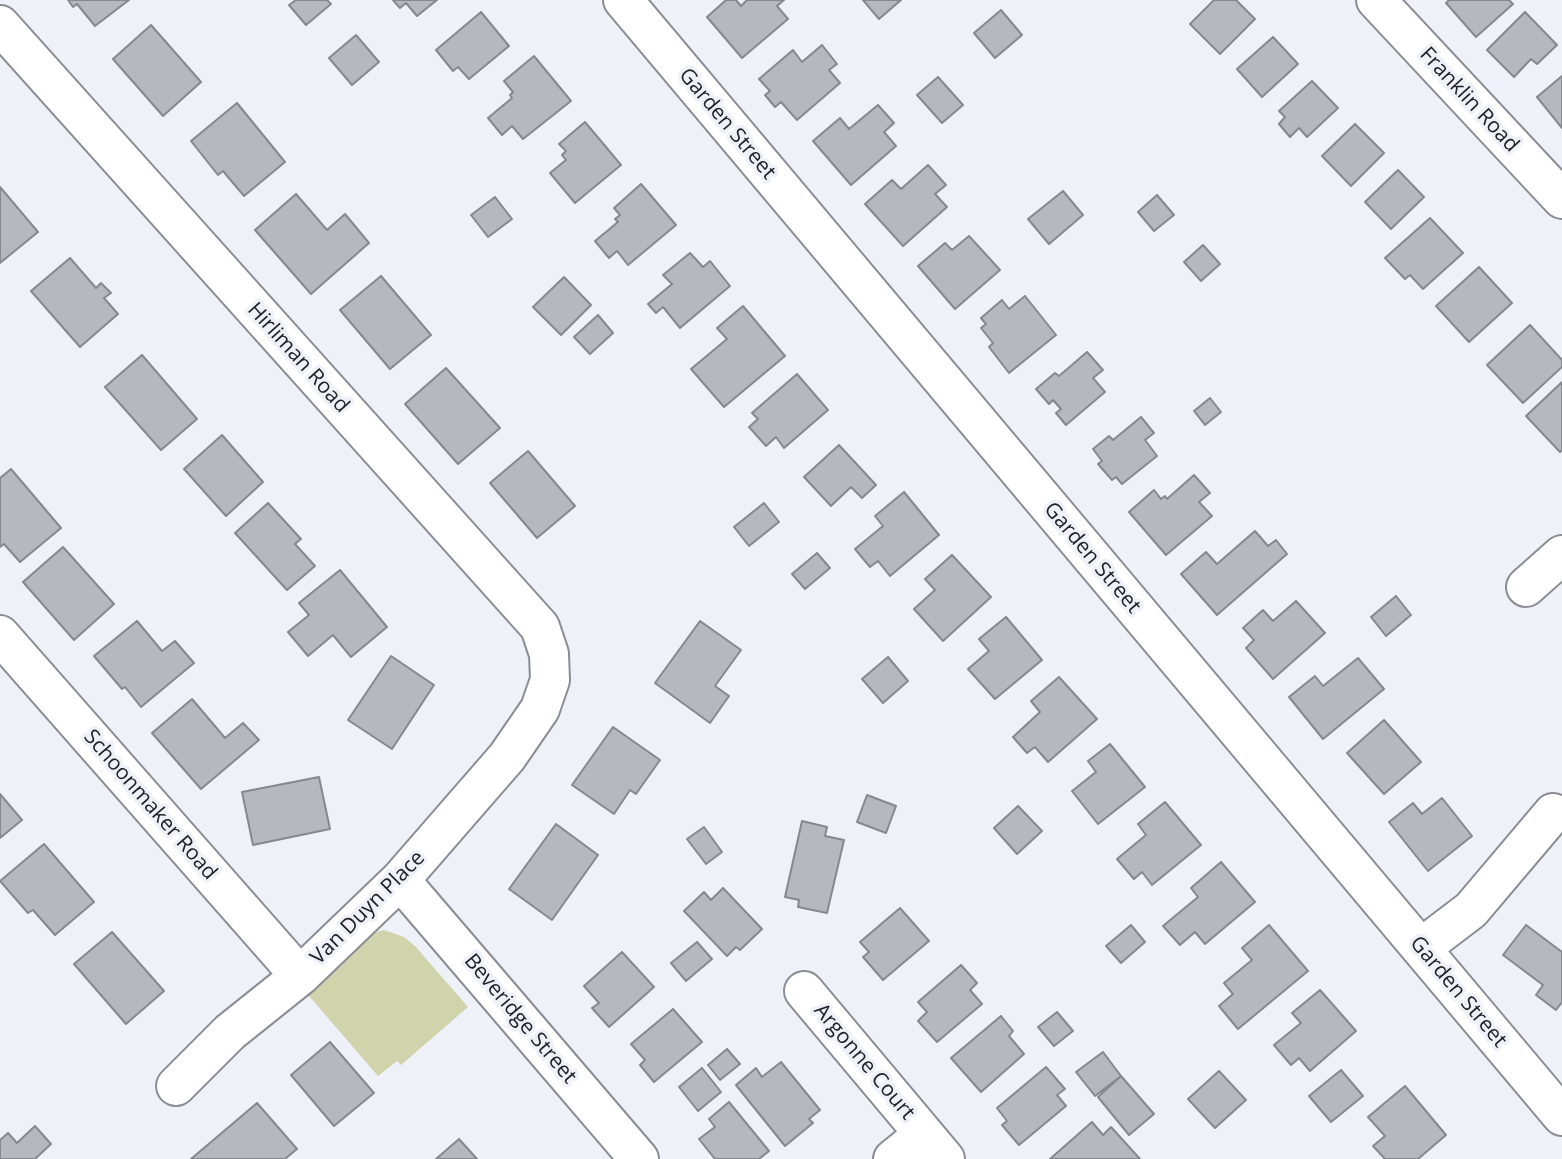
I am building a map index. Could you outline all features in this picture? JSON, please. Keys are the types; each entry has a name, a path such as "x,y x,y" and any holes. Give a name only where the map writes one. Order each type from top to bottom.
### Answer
{"street":[{"name":"Garden Street","path":"623,0 1562,1115"},
{"name":"Franklin Road","path":"1376,0 1562,199"},
{"name":"Hirliman Road","path":"0,25 540,627 549,654 550,680 540,709"},
{"path":"1526,587 1562,555"},
{"name":"Schoonmaker Road","path":"0,635 300,976"},
{"name":"Van Duyn Place","path":"176,1086 230,1032 300,976 400,880 507,757 540,709"},
{"path":"1421,948 1471,910 1553,813"},
{"name":"Beveridge Street","path":"400,880 639,1159"},
{"name":"Argonne Court","path":"804,991 934,1146 893,1159"}],"green space":[{"path":"384,930 404,937 415,946 468,1007 401,1065 397,1061 378,1076 303,989 366,935"}],"building":[{"path":"68,0 129,0 95,26 77,4 73,7"},
{"path":"296,0 327,0 331,4 306,25 289,5"},
{"path":"393,0 437,0 417,16 406,3 400,8"},
{"path":"726,0 736,0 741,6 747,0 784,0 777,6 788,19 742,58 707,17"},
{"path":"863,0 901,0 879,19"},
{"path":"1214,0 1236,0 1255,19 1220,54 1190,24"},
{"path":"1449,0 1509,0 1513,4 1476,37 1446,3"},
{"path":"1001,10 1022,35 995,58 974,33"},
{"path":"481,12 509,46 469,79 458,67 453,71 436,50"},
{"path":"1525,12 1557,45 1537,64 1531,59 1514,77 1487,50"},
{"path":"151,25 201,82 163,116 113,59"},
{"path":"356,35 379,62 352,85 329,58"},
{"path":"1273,37 1298,64 1262,97 1237,69"},
{"path":"822,45 837,64 829,70 840,83 797,120 781,102 775,107 765,95 770,91 759,79 793,50 802,62"},
{"path":"534,56 571,101 523,139 512,126 502,135 488,118 512,98 510,95 513,92 504,81"},
{"path":"1562,76 1562,128 1537,97"},
{"path":"938,77 963,105 942,123 917,95"},
{"path":"1312,81 1338,108 1307,137 1299,128 1290,137 1279,124 1285,117 1279,111"},
{"path":"237,103 285,162 244,196 223,171 218,175 191,141"},
{"path":"878,105 894,123 884,132 896,146 851,185 813,141 840,118 849,129"},
{"path":"585,122 621,165 575,203 550,173 566,160 562,155 566,151 559,144"},
{"path":"1355,124 1384,153 1351,186 1322,156"},
{"path":"928,165 946,185 935,194 947,207 903,246 865,204 892,180 901,189"},
{"path":"1398,170 1424,197 1391,229 1365,202"},
{"path":"641,184 676,225 628,265 617,251 609,258 595,241 618,222 615,219 620,215 614,208"},
{"path":"0,187 38,232 0,263"},
{"path":"1063,191 1083,215 1049,244 1028,219"},
{"path":"296,194 327,230 345,214 369,243 311,294 255,230"},
{"path":"1157,195 1174,215 1154,231 1138,212"},
{"path":"495,197 512,219 488,237 471,215"},
{"path":"1430,218 1463,253 1423,289 1410,275 1405,279 1385,258"},
{"path":"969,236 1000,270 955,309 918,266 945,243 952,250"},
{"path":"1203,245 1220,264 1201,281 1184,262"},
{"path":"690,253 703,267 710,261 730,286 680,328 663,307 656,313 648,304 672,284 663,275"},
{"path":"70,258 96,288 101,283 111,293 104,298 118,314 80,347 31,291"},
{"path":"1479,267 1512,303 1469,342 1436,306"},
{"path":"381,276 431,335 390,369 340,310"},
{"path":"564,277 591,305 561,335 533,307"},
{"path":"1025,296 1056,335 1009,373 989,347 993,343 981,328 986,324 981,318 1002,300 1009,309"},
{"path":"743,306 785,356 724,407 691,369 727,339 717,328"},
{"path":"598,315 613,333 590,354 574,337"},
{"path":"1530,325 1562,360 1562,367 1523,403 1487,365"},
{"path":"1087,352 1103,370 1093,378 1105,392 1066,425 1056,413 1061,409 1053,400 1049,404 1036,389 1055,373 1059,376"},
{"path":"142,355 197,419 161,450 105,387"},
{"path":"446,368 500,428 458,464 405,404"},
{"path":"797,374 828,410 784,448 776,437 766,446 749,427 758,419 752,413"},
{"path":"1562,382 1562,450 1560,452 1526,416"},
{"path":"1210,398 1221,412 1205,425 1194,411"},
{"path":"1141,417 1154,433 1145,440 1157,456 1122,484 1116,477 1112,480 1098,464 1102,461 1093,449 1109,436 1113,440"},
{"path":"222,435 263,482 226,516 184,469"},
{"path":"839,445 876,485 862,498 851,487 831,506 804,477"},
{"path":"528,451 575,506 537,538 490,483"},
{"path":"11,469 61,528 20,562 4,544 0,547 0,478"},
{"path":"1194,475 1210,493 1199,502 1212,516 1166,555 1129,512 1154,490 1161,499 1165,496 1167,499"},
{"path":"904,492 939,535 890,576 878,561 870,567 855,549 883,526 875,516"},
{"path":"268,503 301,539 295,544 315,566 287,590 235,533"},
{"path":"764,503 779,522 749,546 734,527"},
{"path":"1255,531 1268,546 1276,540 1287,554 1217,615 1181,574 1206,552 1217,564"},
{"path":"63,547 114,604 74,640 23,582"},
{"path":"817,553 830,568 805,589 792,574"},
{"path":"952,555 991,597 943,641 914,609 935,590 925,579"},
{"path":"340,570 387,627 351,657 333,635 308,656 288,632 309,615 299,603"},
{"path":"1396,596 1411,615 1386,636 1371,617"},
{"path":"1296,601 1325,633 1273,679 1246,648 1254,640 1243,628 1263,610 1273,621"},
{"path":"1006,617 1042,660 995,699 968,669 989,651 979,639"},
{"path":"137,621 162,651 175,641 194,663 141,707 94,656"},
{"path":"700,621 741,650 715,686 729,696 710,723 655,683"},
{"path":"391,656 434,685 392,749 348,720"},
{"path":"888,657 908,681 883,703 862,679"},
{"path":"1358,658 1384,689 1323,739 1289,697 1315,676 1323,686"},
{"path":"1059,677 1097,719 1048,762 1035,747 1027,753 1013,737 1040,712 1031,701"},
{"path":"192,699 225,738 243,723 259,740 201,789 152,733"},
{"path":"1384,720 1421,762 1384,794 1347,753"},
{"path":"613,727 660,760 636,794 630,790 614,814 572,785"},
{"path":"1110,744 1145,787 1098,824 1072,791 1096,772 1088,761"},
{"path":"319,777 330,829 253,845 242,792"},
{"path":"0,794 22,820 0,838"},
{"path":"867,795 896,806 886,833 857,822"},
{"path":"1442,798 1472,836 1428,871 1389,822 1413,803 1422,814"},
{"path":"1165,802 1201,845 1152,885 1142,872 1134,879 1117,859 1146,835 1138,824"},
{"path":"1018,806 1042,831 1017,854 994,828"},
{"path":"802,821 827,827 825,836 844,840 827,913 798,907 799,900 785,897"},
{"path":"556,824 598,855 552,920 509,889"},
{"path":"704,827 722,852 706,864 687,839"},
{"path":"44,844 94,902 55,935 33,910 28,913 0,881"},
{"path":"1221,862 1255,902 1205,944 1195,932 1180,945 1163,926 1198,897 1191,888"},
{"path":"723,888 762,929 740,950 736,947 727,956 684,911 704,892 711,900"},
{"path":"900,908 929,941 883,980 863,957 869,952 860,942"},
{"path":"1131,925 1145,942 1121,963 1106,946"},
{"path":"1269,925 1308,971 1238,1029 1219,1006 1233,994 1224,983 1252,960 1242,948"},
{"path":"1526,925 1562,952 1562,1002 1556,1010 1536,995 1543,985 1503,955"},
{"path":"112,932 164,991 126,1024 74,964"},
{"path":"697,942 712,959 686,981 671,963"},
{"path":"622,952 654,987 609,1027 592,1008 599,1003 584,986"},
{"path":"961,965 977,983 970,990 982,1004 937,1042 918,1021 927,1012 918,1002"},
{"path":"1320,990 1356,1031 1310,1071 1299,1058 1291,1065 1274,1045 1301,1023 1292,1013"},
{"path":"673,1009 702,1042 654,1082 640,1065 645,1060 631,1044"},
{"path":"1057,1012 1073,1031 1054,1046 1038,1027"},
{"path":"1001,1016 1013,1031 1009,1036 1024,1054 981,1092 951,1058"},
{"path":"330,1042 374,1093 334,1126 291,1075"},
{"path":"727,1049 740,1064 720,1080 708,1065"},
{"path":"1103,1052 1121,1076 1095,1096 1076,1072"},
{"path":"781,1062 820,1110 809,1119 813,1123 785,1146 736,1085 756,1068 762,1077"},
{"path":"1046,1067 1065,1089 1057,1095 1066,1106 1019,1145 1002,1125 1007,1121 997,1108"},
{"path":"702,1068 721,1092 698,1111 679,1087"},
{"path":"1341,1070 1363,1096 1331,1122 1309,1096"},
{"path":"1219,1071 1246,1100 1215,1128 1188,1099"},
{"path":"1121,1076 1154,1114 1129,1135 1098,1097"},
{"path":"1405,1086 1446,1135 1418,1159 1385,1159 1373,1146 1385,1136 1368,1117"},
{"path":"729,1102 769,1151 759,1159 715,1159 699,1139 715,1127 709,1119"},
{"path":"257,1103 297,1149 285,1159 191,1159"},
{"path":"1092,1122 1103,1135 1111,1127 1140,1159 1050,1159"},
{"path":"35,1126 51,1144 35,1159 0,1159 0,1140 8,1133 17,1143"},
{"path":"459,1139 477,1159 436,1159"}]}
